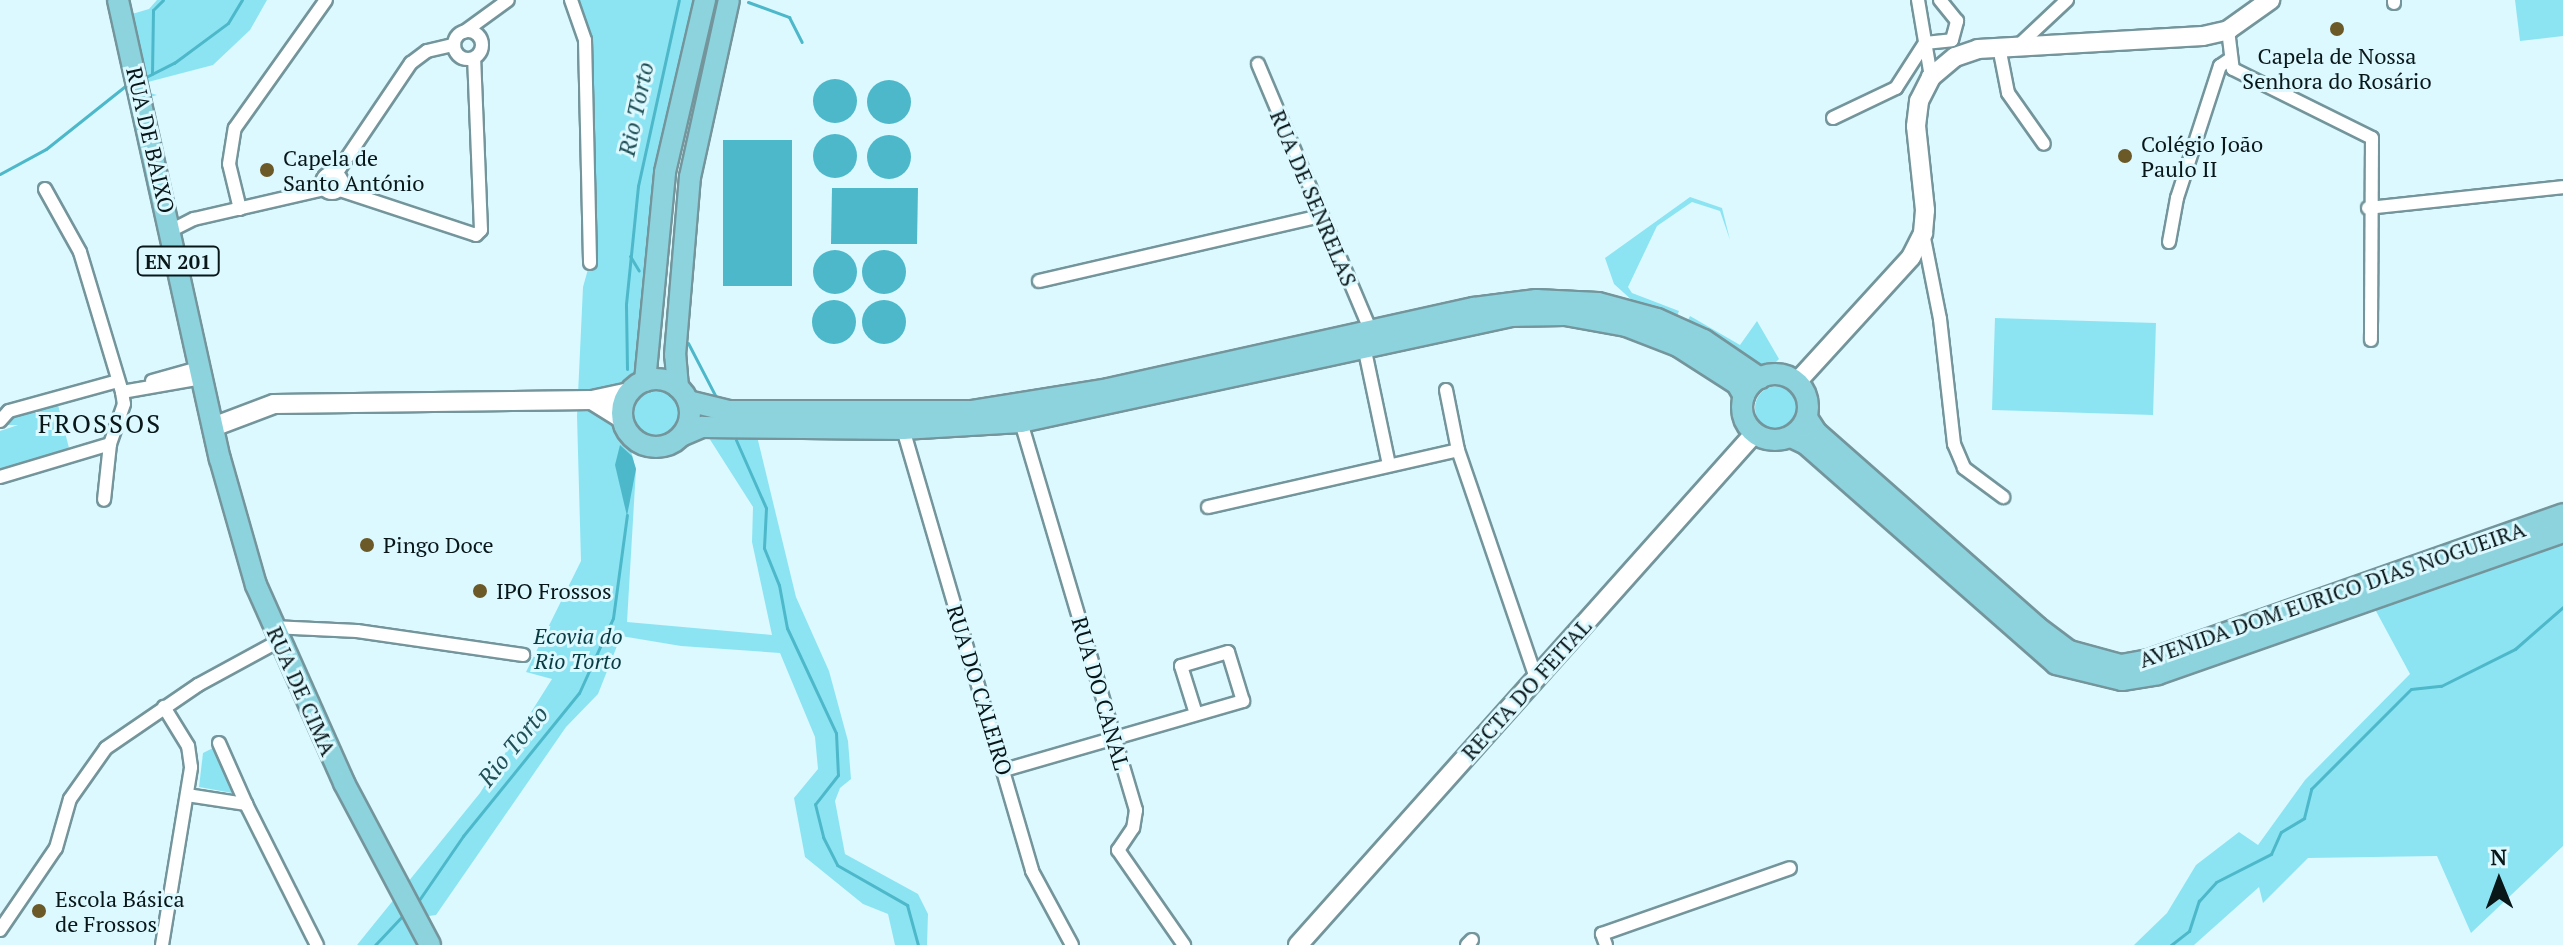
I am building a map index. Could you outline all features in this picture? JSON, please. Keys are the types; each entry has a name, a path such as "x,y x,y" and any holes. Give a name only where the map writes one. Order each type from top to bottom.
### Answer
{"main road":[{"name":"RUA DE BAIXO","path":"118,0 143,99 212,420"},
{"path":"705,0 665,172 637,386 622,419 628,432 644,445 665,446 702,427 903,429 1021,422 1536,300 1598,303 1678,328 1760,378"},
{"path":"683,435 690,418 683,394 676,341 690,177 729,0"},
{"path":"637,386 683,394 729,411 971,411 1512,316 1565,315 1626,326 1678,346 1737,384 1744,396 1743,416 1754,434 1772,441 1791,437 1807,418 1808,399 1797,382 1779,374 1760,378 1744,396"},
{"name":"AVENIDA DOM EURICO DIAS NOGUEIRA","path":"1807,418 1816,432 2037,627 2069,651 2121,665 2149,660 2563,514"},
{"name":"RUA DE CIMA","path":"212,420 233,509 276,639 430,945"},
{"name":"AVENIDA DOM EURICO DIAS NOGUEIRA","path":"1791,437 1806,444 2056,664 2122,680 2158,674 2563,532"}],"street":[{"path":"240,209 229,164 235,128 326,0"},
{"path":"324,189 324,177 336,174 411,63 427,51 454,45 464,32 508,0"},
{"path":"571,0 585,40 590,263"},
{"path":"1918,0 1931,77"},
{"path":"1925,43 1952,40 1957,21 1940,0"},
{"path":"2019,45 2067,0"},
{"path":"2003,497 1964,468 1954,444 1940,319 1923,233 1925,210 1916,126 1919,101 1931,77 1955,57 1999,47 2203,36 2228,30 2270,0"},
{"path":"2228,30 2229,60 2233,69 2372,138 2368,208 2371,340"},
{"path":"170,223 324,189 340,190 468,237 476,235 481,230 474,58 482,47 480,38 464,32"},
{"path":"1833,118 1896,88 1925,43"},
{"path":"454,45 458,56 474,58"},
{"path":"1999,47 2008,93 2044,144"},
{"path":"2169,242 2177,198 2220,66 2229,60"},
{"name":"RUA DE SENRELAS","path":"1258,64 1321,216 1368,341 1389,465"},
{"path":"336,174 340,190"},
{"path":"2368,208 2563,187"},
{"path":"45,189 80,252 124,404 110,444 104,500"},
{"path":"1039,281 1321,216"},
{"path":"1797,382 1911,257 1923,233"},
{"path":"0,421 9,411 120,386 201,373"},
{"path":"212,420 274,404 592,400 637,386"},
{"path":"1446,390 1458,450 1536,678"},
{"path":"592,400 622,419"},
{"name":"RUA DO CANAL","path":"1021,422 1136,810 1133,828 1118,850 1184,945"},
{"name":"RUA DO CALEIRO","path":"903,429 1032,871 1072,945"},
{"name":"RECTA DO FEITAL","path":"1301,943 1754,434"},
{"path":"0,477 110,444"},
{"path":"1208,507 1458,450"},
{"path":"276,639 302,630"},
{"path":"0,930 56,848 70,799 84,773 106,748 164,707 276,639 302,630 357,631 523,655"},
{"path":"1004,770 1243,701 1228,652 1181,666 1196,714"},
{"path":"162,945 191,756 164,707"},
{"path":"219,743 317,945"},
{"path":"187,795 246,804"},
{"path":"1606,945 1602,934 1790,868"}],"green space":[{"path":"157,0 267,0 250,30 213,65 148,82 150,93 157,95 143,99 122,17 149,9"},
{"name":"Ecovia do Rio Torto","path":"571,0 705,0 687,66 645,381 604,399 622,419 636,469 627,622 772,635 752,542 753,507 702,427 755,428 796,597 829,671 848,741 851,779 840,788 835,801 845,854 918,894 928,914 927,945 895,945 888,914 863,904 805,857 794,798 818,769 815,737 780,653 681,646 621,636 598,694 566,727 436,915 415,918 430,945 357,945 480,793 552,679 526,672 581,561 577,416 583,287 590,262 585,40"},
{"path":"2515,0 2563,0 2563,36 2520,41"},
{"path":"1690,197 1722,208 1730,240 1720,211 1692,202 1657,226 1628,287 1632,293 1679,311 1677,316 1634,302 1614,284 1605,258"},
{"path":"1690,316 1740,345 1757,321 1779,359 1771,367 1759,366 1687,322"},
{"path":"1995,318 2156,323 2153,415 1992,410"},
{"path":"1777,386 1792,393 1799,408 1792,423 1777,430 1762,423 1755,408 1762,393"},
{"path":"657,387 675,394 682,412 675,430 657,437 639,430 632,412 639,394"},
{"path":"57,401 69,448 0,469 0,431 18,425 3,425 15,414"},
{"path":"2563,532 2563,846 2471,933 2437,856 2308,858 2263,903 2259,887 2194,945 2134,945 2167,913 2196,865 2239,832 2258,845 2305,780 2410,674 2370,600"},
{"path":"213,748 232,793 199,787 203,753"}],"shaded area":[{"path":"835,79 850,86 857,101 850,116 835,123 820,116 813,101 820,86"},
{"path":"889,80 904,87 911,102 904,117 889,124 874,117 867,102 874,87"},
{"path":"835,134 850,141 857,156 850,171 835,178 820,171 813,156 820,141"},
{"path":"889,135 904,142 911,157 904,172 889,179 874,172 867,157 874,142"},
{"path":"723,140 792,140 792,286 723,286"},
{"path":"832,188 918,188 917,244 831,244"},
{"path":"835,250 850,257 857,272 850,287 835,294 820,287 813,272 820,257"},
{"path":"884,250 899,257 906,272 899,287 884,294 869,287 862,272 869,257"},
{"path":"834,300 849,307 856,322 849,337 834,344 819,337 812,322 819,307"},
{"path":"884,300 899,307 906,322 899,337 884,344 869,337 862,322 869,307"},
{"path":"620,445 632,456 636,469 627,516 615,465"}],"waterway":[{"name":"Rio Torto","path":"152,74 153,10 163,0"},
{"name":"Rio Torto","path":"144,78 174,63 228,23 242,0"},
{"name":"Rio Torto","path":"627,369 626,304 638,186 679,0"},
{"path":"748,2 789,17 802,42"},
{"name":"Rio Torto","path":"0,174 46,149 129,83"},
{"path":"630,256 639,271"},
{"path":"688,343 717,399"},
{"path":"736,440 766,508 764,548 779,585 787,628 836,733 838,775 815,804 823,837 837,865 907,905 918,945"},
{"name":"Rio Torto","path":"417,903 463,836 579,693 613,618 627,515"},
{"path":"2171,945 2189,931 2199,901 2216,882 2271,854 2281,832 2304,818 2311,789 2411,689 2441,686 2515,649 2563,607"},
{"name":"Rio Torto","path":"375,945 405,913"}],"place":[{"name":"Capela de Nossa Senhora do Rosário","path":"2337,29"},
{"name":"Colégio João Paulo II","path":"2125,156"},
{"name":"Capela de Santo António","path":"267,170"},
{"name":"Pingo Doce","path":"367,545"},
{"name":"IPO Frossos","path":"480,591"},
{"name":"Escola Básica de Frossos","path":"39,911"}],"district":[{"name":"FROSSOS","path":"100,424"}]}
